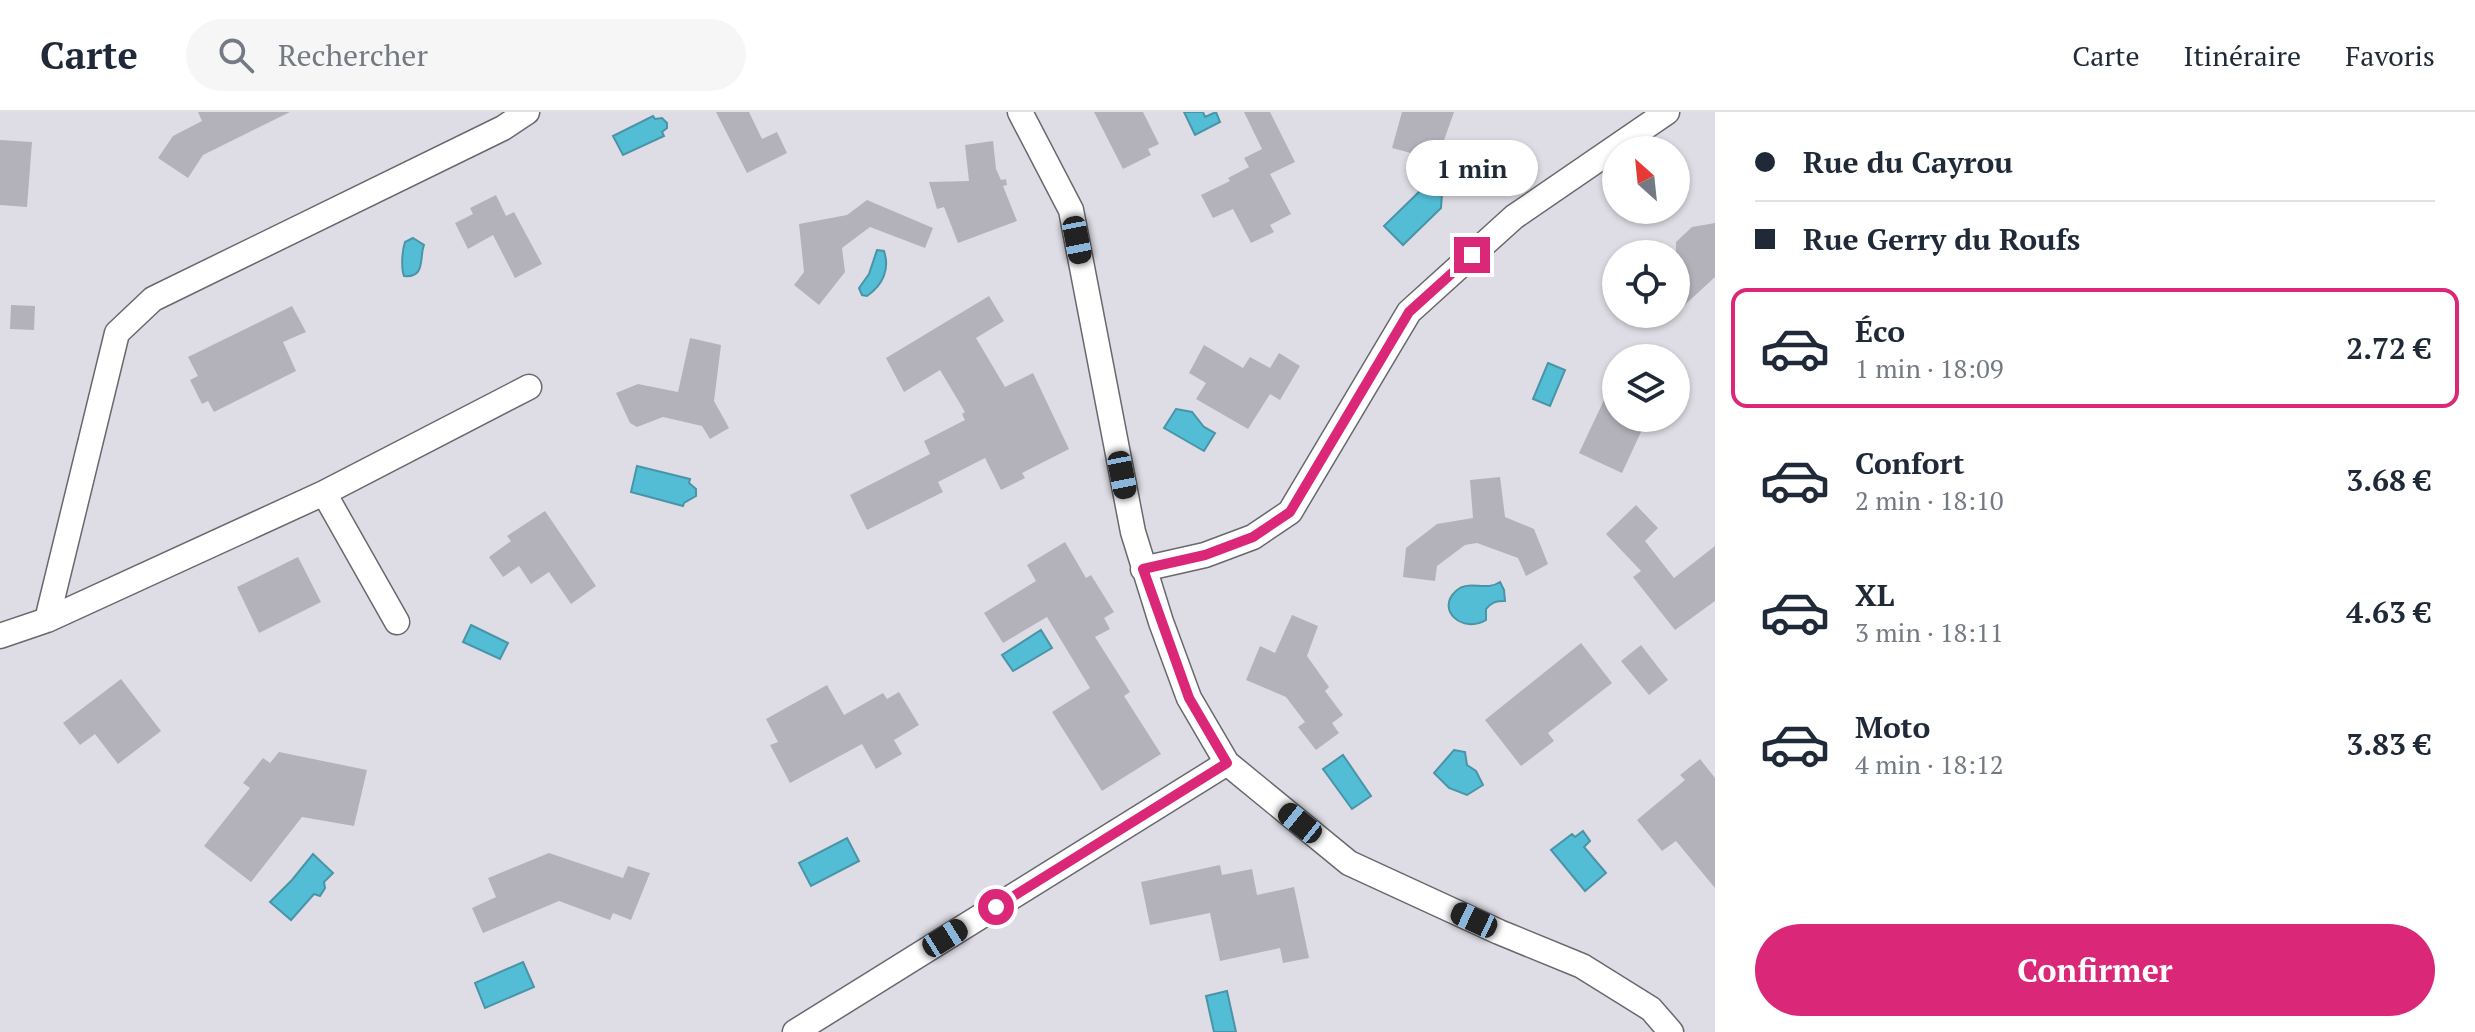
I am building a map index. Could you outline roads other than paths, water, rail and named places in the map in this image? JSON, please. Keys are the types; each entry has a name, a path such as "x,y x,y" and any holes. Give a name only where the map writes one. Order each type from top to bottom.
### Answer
{"street":[{"path":"47,620 117,333 153,299 503,128 527,112"},
{"path":"1020,112 1071,210 1133,532 1143,569 1189,698 1227,763 1349,863 1499,932 1582,966 1651,1009 1671,1032"},
{"path":"1143,569 1205,555 1253,537 1290,512 1409,312 1514,217 1667,112"},
{"path":"0,636 47,620 324,493 529,387"},
{"path":"324,493 397,622"},
{"path":"795,1032 1227,763"}],"water":[{"path":"1184,112 1203,112 1205,117 1216,112 1220,122 1195,135"},
{"path":"653,116 667,123 667,128 662,132 664,136 623,155 613,136"},
{"path":"1422,189 1442,193 1441,208 1403,245 1384,226"},
{"path":"413,238 424,245 420,266 416,274 404,276 404,246"},
{"path":"877,250 884,251 884,276 873,292 862,295 859,288 869,274"},
{"path":"1548,363 1565,370 1550,406 1533,399"},
{"path":"1176,409 1192,412 1204,427 1215,433 1204,451 1164,428"},
{"path":"637,466 690,479 696,496 683,506 631,492"},
{"path":"1500,582 1505,601 1494,602 1486,609 1486,620 1469,624 1454,618 1449,606 1450,598 1456,591 1466,586 1489,586"},
{"path":"471,625 508,643 500,659 463,642"},
{"path":"1041,630 1052,648 1013,671 1002,655"},
{"path":"1454,750 1465,752 1467,765 1476,771 1483,785 1467,795 1449,788 1434,773"},
{"path":"1343,755 1371,796 1352,809 1323,769"},
{"path":"1583,831 1590,841 1584,847 1606,873 1585,891 1551,850 1572,834 1575,837"},
{"path":"847,838 859,861 811,886 799,863"},
{"path":"313,854 333,873 324,882 325,888 320,896 314,894 291,920 270,902"},
{"path":"523,962 534,987 485,1008 475,983"},
{"path":"1227,991 1236,1032 1214,1032 1206,996"}]}
